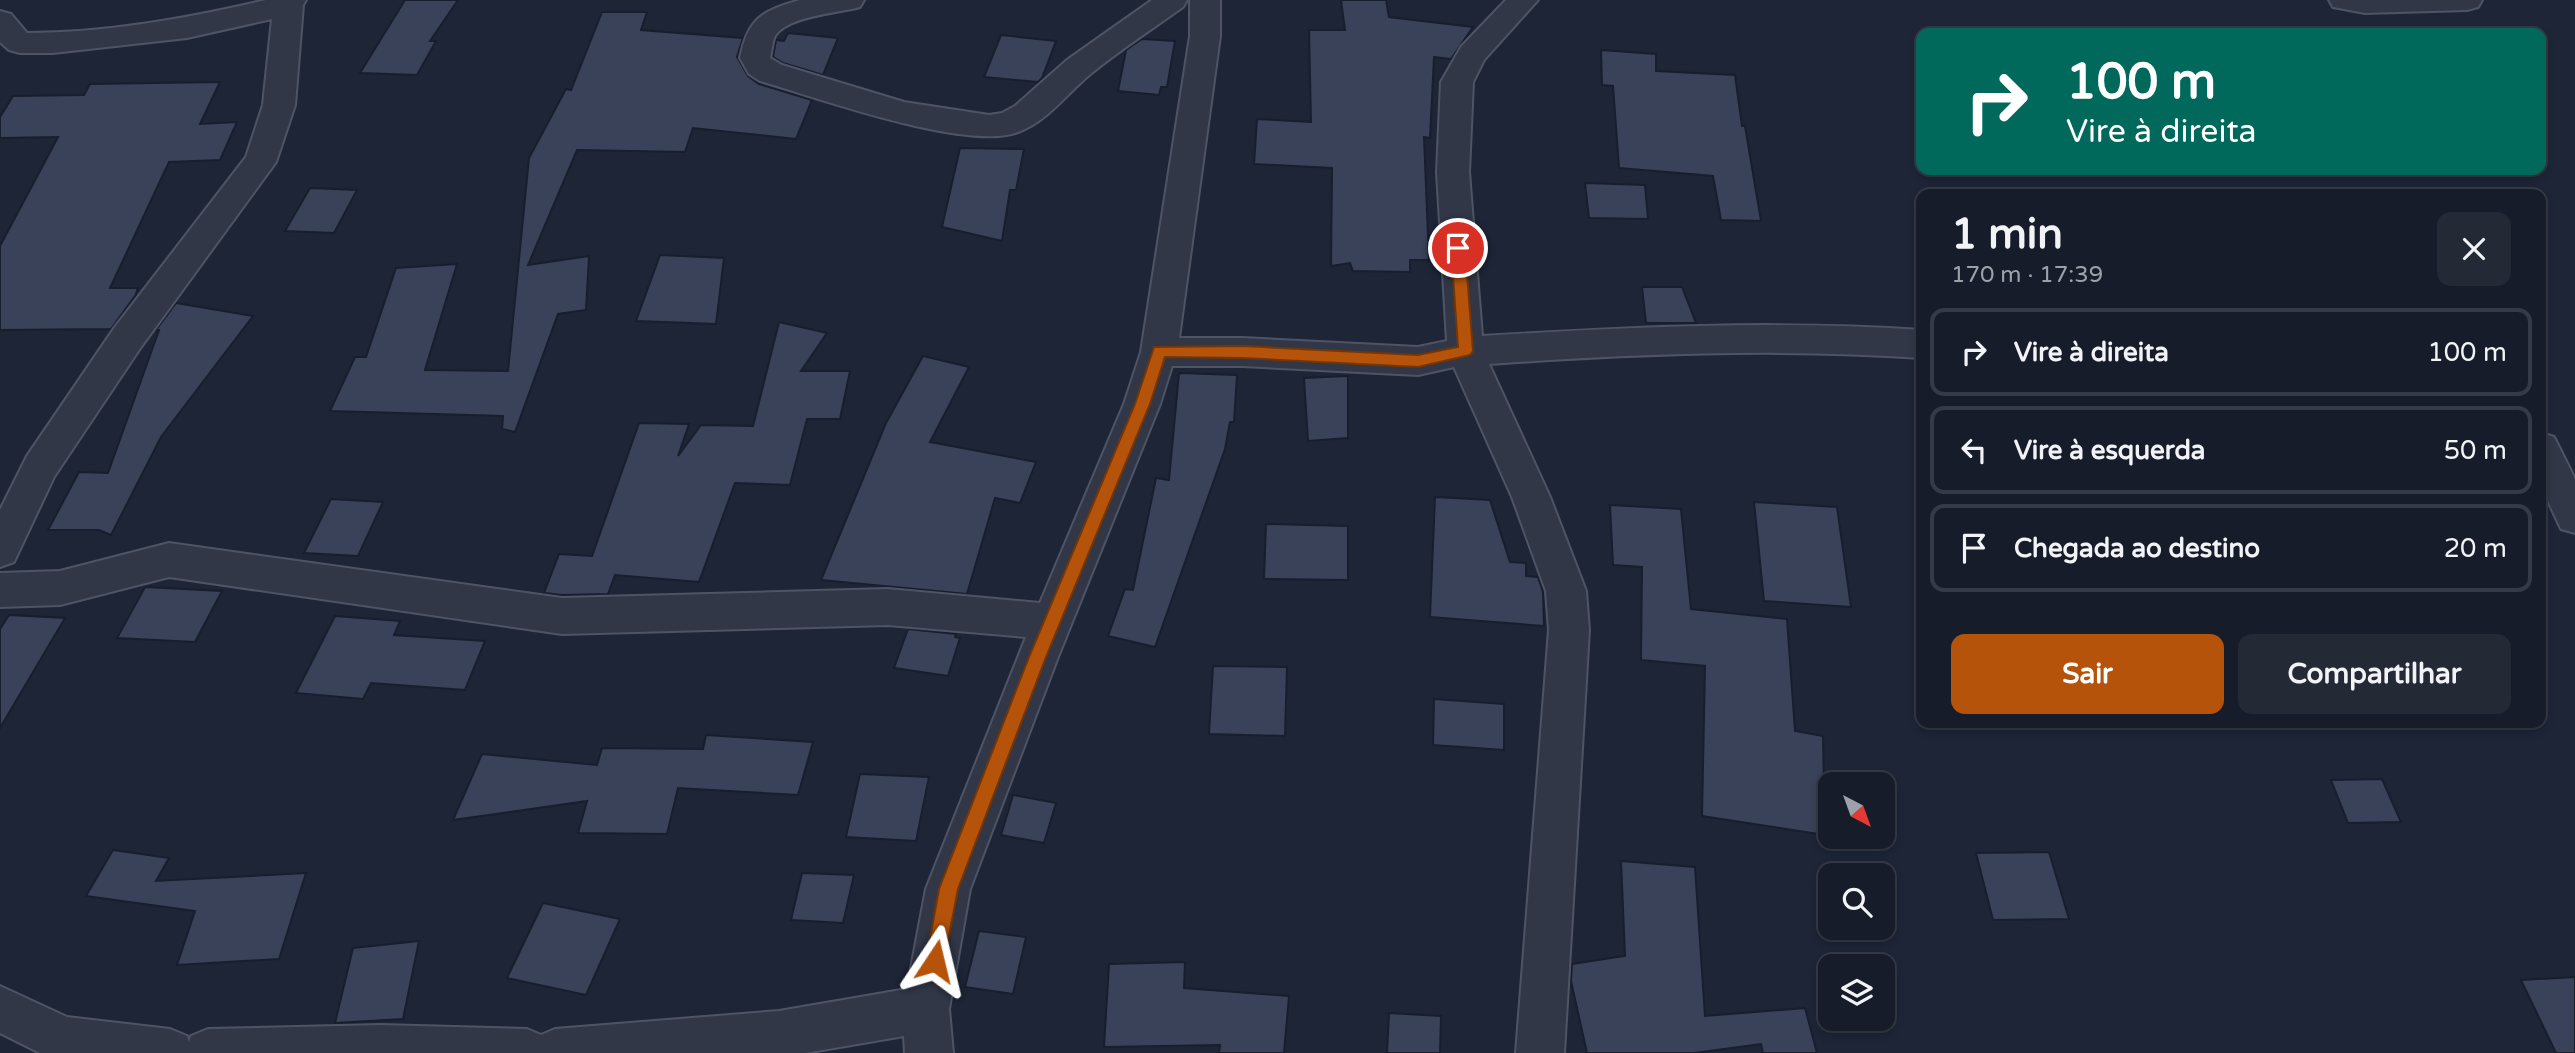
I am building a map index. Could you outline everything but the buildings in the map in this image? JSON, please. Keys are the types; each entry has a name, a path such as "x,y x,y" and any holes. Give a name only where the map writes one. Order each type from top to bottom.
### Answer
{"street":[{"path":"849,0 824,4 767,24 760,33 755,58 760,66 771,73 892,109 989,126 1008,124 1026,114 1078,68 1172,0"},
{"path":"555,1053 779,1034 928,1031 948,889 1052,622 1142,404 1159,352 1205,36 1205,0"},
{"path":"1523,0 1472,54 1457,82 1453,172 1465,351 1531,497 1566,591 1569,630 1540,1053"},
{"path":"2344,0 2365,3 2467,0"},
{"path":"0,21 7,32 20,43 53,43 187,27 290,2 281,102 269,144 260,162 128,337 40,467 0,550"},
{"path":"1159,352 1243,352 1418,361 1465,351 1641,340 1835,338 1916,344"},
{"path":"2546,458 2575,517"},
{"path":"0,590 56,589 89,582 135,566 170,560 562,616 888,607 1052,622"},
{"path":"0,1009 64,1040 170,1053"},
{"path":"232,1053 381,1049 527,1053"}],"route":[{"path":"935,961 948,889 1038,657 1142,404 1159,352 1243,352 1418,361 1465,351 1458,248"}]}
